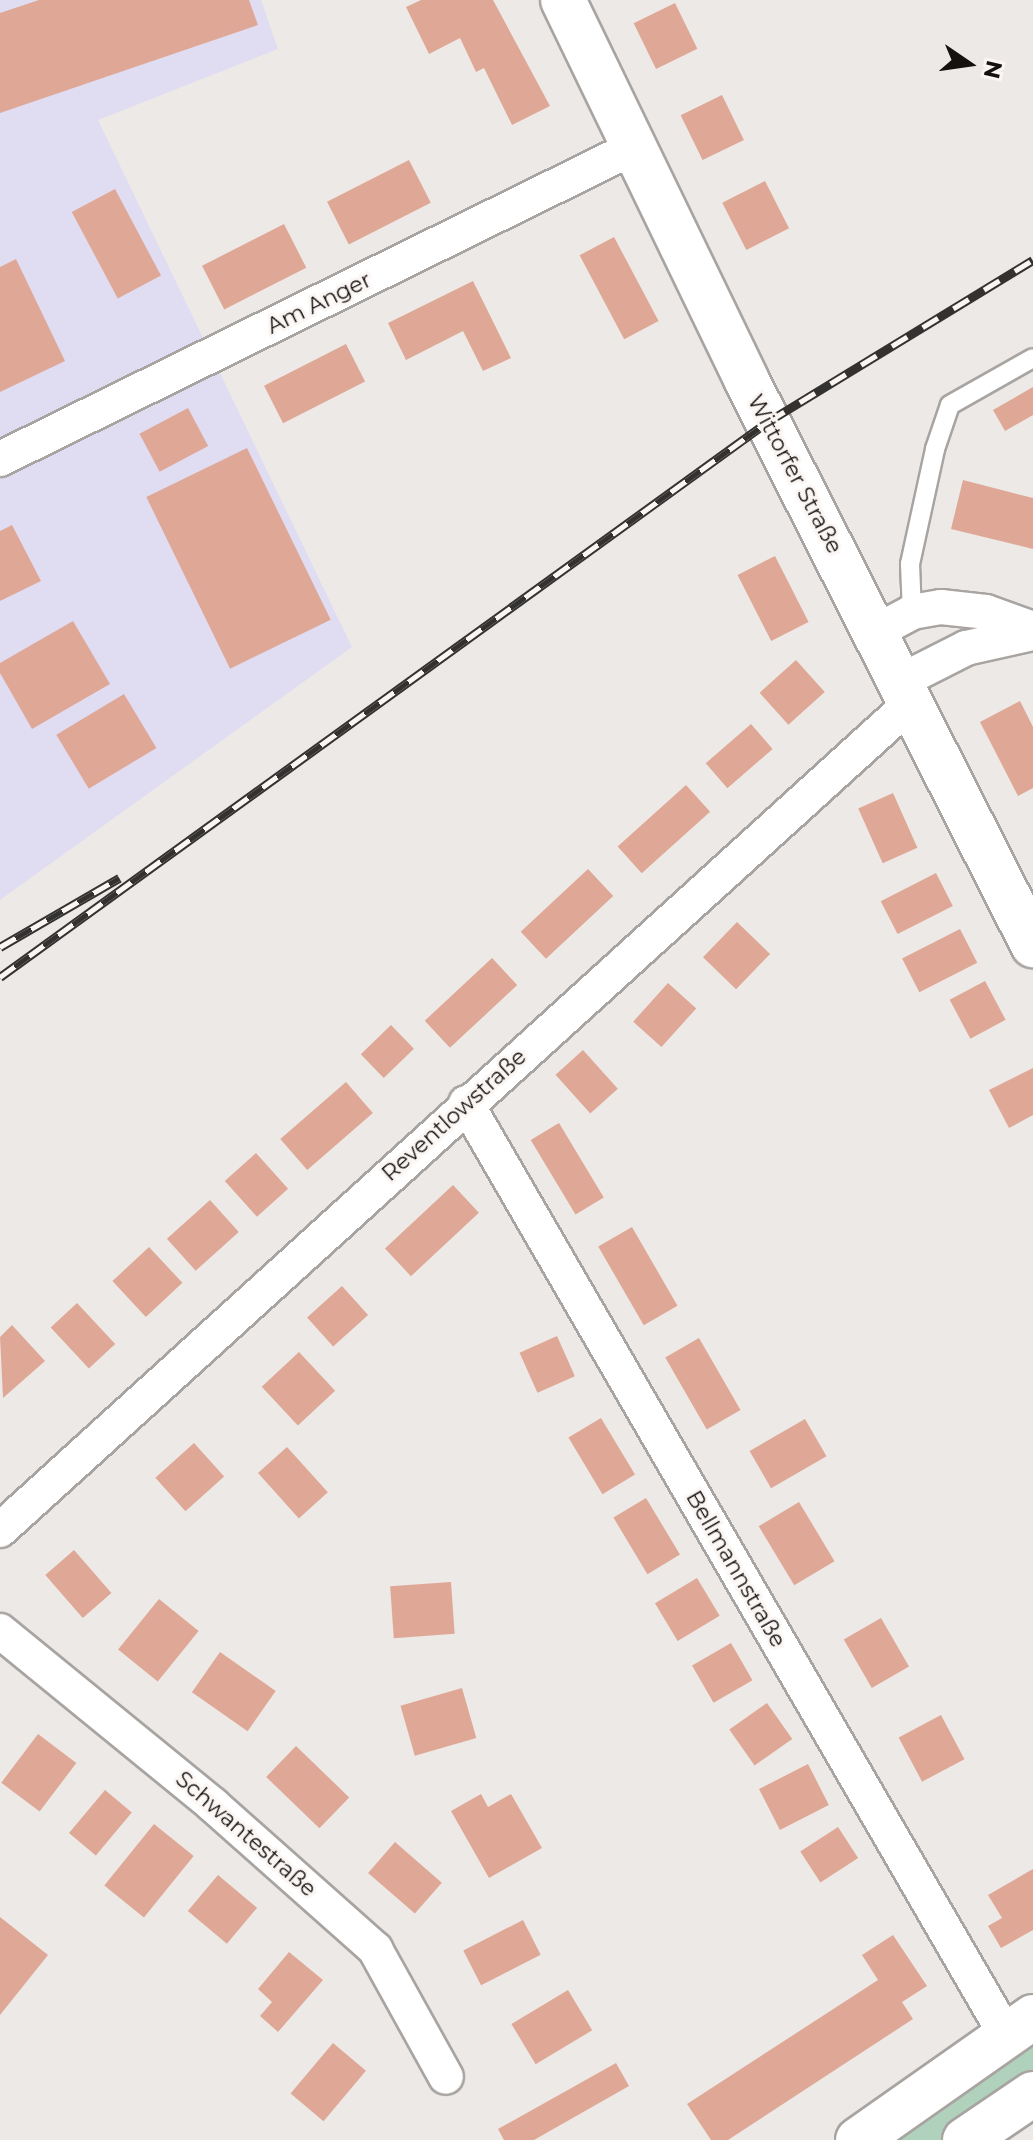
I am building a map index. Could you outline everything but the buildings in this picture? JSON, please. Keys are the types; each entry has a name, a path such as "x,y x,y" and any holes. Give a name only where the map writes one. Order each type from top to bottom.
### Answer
{"street":[{"name":"Wittorfer Straße","path":"563,0 637,146 746,379 895,621 906,692 1033,945"},
{"name":"Am Anger","path":"0,459 637,146"},
{"path":"895,621 941,607 986,612 1033,631"},
{"name":"Reventlowstraße","path":"0,1530 466,1103 906,692 966,648 1033,631"},
{"name":"Bellmannstraße","path":"466,1103 1019,2026"},
{"name":"Schwantestraße","path":"0,1631 213,1805 375,1949 446,2077"},
{"path":"858,2140 1019,2026"},
{"path":"978,2136 1033,2094"}],"lane":[{"path":"895,621 935,449 950,405 1033,358"}],"shaded area":[{"path":"0,0 261,0 278,49 98,120 352,647 0,900"}],"green space":[{"path":"1033,2038 1033,2079 942,2140 883,2140"}],"railway":[{"path":"0,977 769,421 1033,260"},
{"path":"0,947 119,878"}]}
